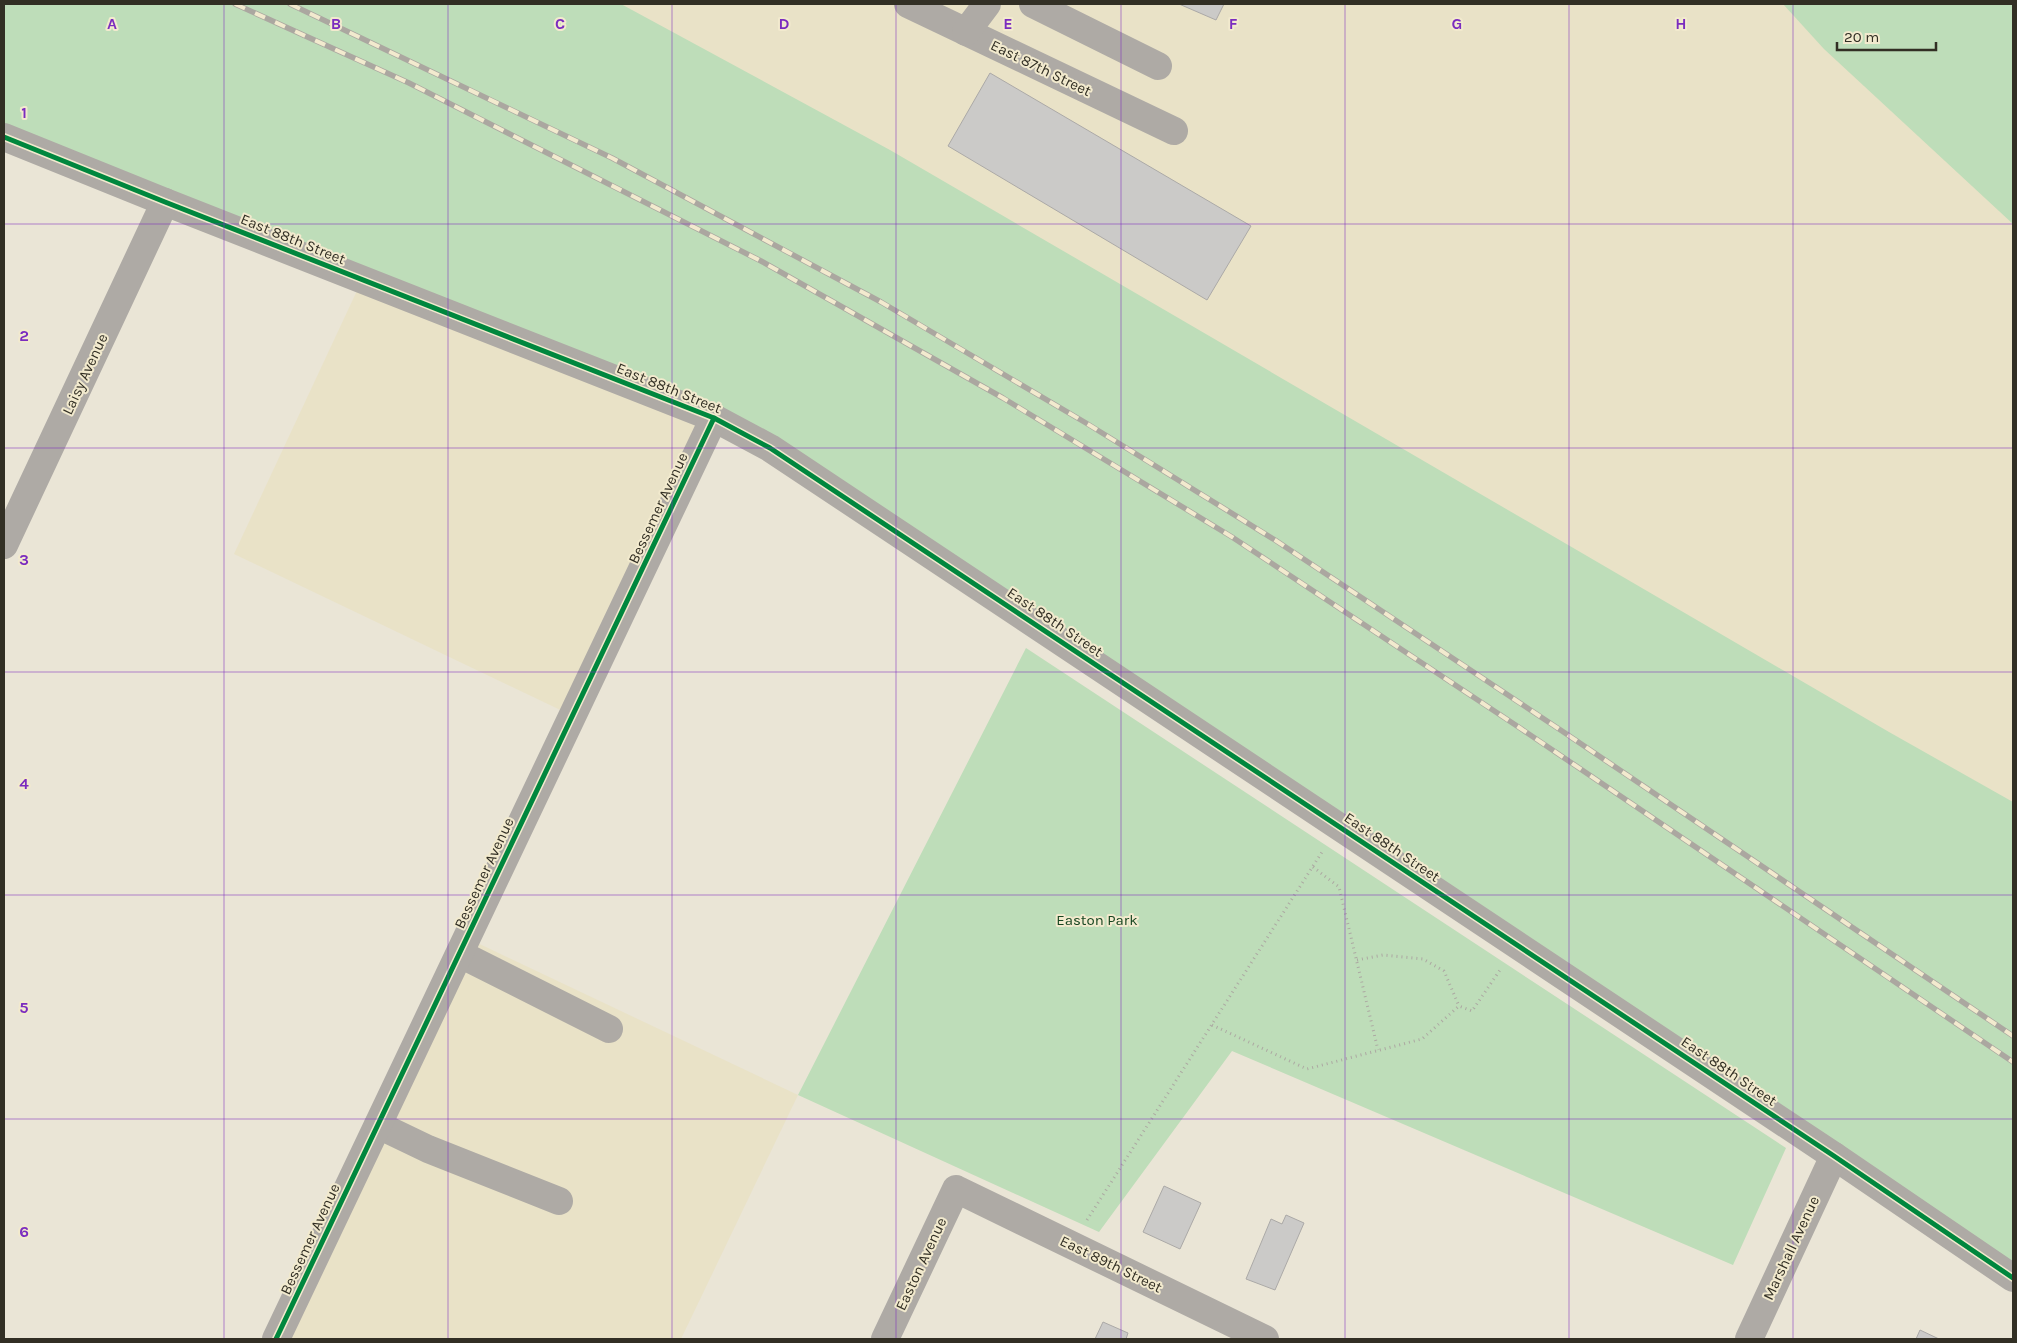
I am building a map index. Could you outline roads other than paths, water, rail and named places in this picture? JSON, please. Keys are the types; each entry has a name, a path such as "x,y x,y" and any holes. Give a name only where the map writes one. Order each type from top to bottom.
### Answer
{"street":[{"name":"East 87th Street","path":"908,4 1174,131"},
{"path":"966,32 987,4"},
{"path":"1033,4 1158,66"},
{"name":"East 88th Street","path":"4,136 165,202 714,418 770,448 1834,1156 2013,1278"},
{"name":"Laisy Avenue","path":"4,545 165,202"},
{"name":"Bessemer Avenue","path":"276,1339 714,418"},
{"path":"460,954 609,1029"},
{"path":"378,1125 428,1149 558,1201"},
{"name":"Marshall Avenue","path":"1749,1339 1834,1156"},
{"name":"Easton Avenue","path":"885,1339 956,1189"},
{"name":"East 89th Street","path":"956,1189 1265,1339"}],"railway":[{"path":"235,4 409,83 761,261 1003,398 1232,537 1520,728 2013,1062"},
{"path":"290,4 612,158 881,302 1086,423 1275,540 1565,733 2013,1036"}],"park label":[{"name":"Easton Park","path":"1097,920"}]}
